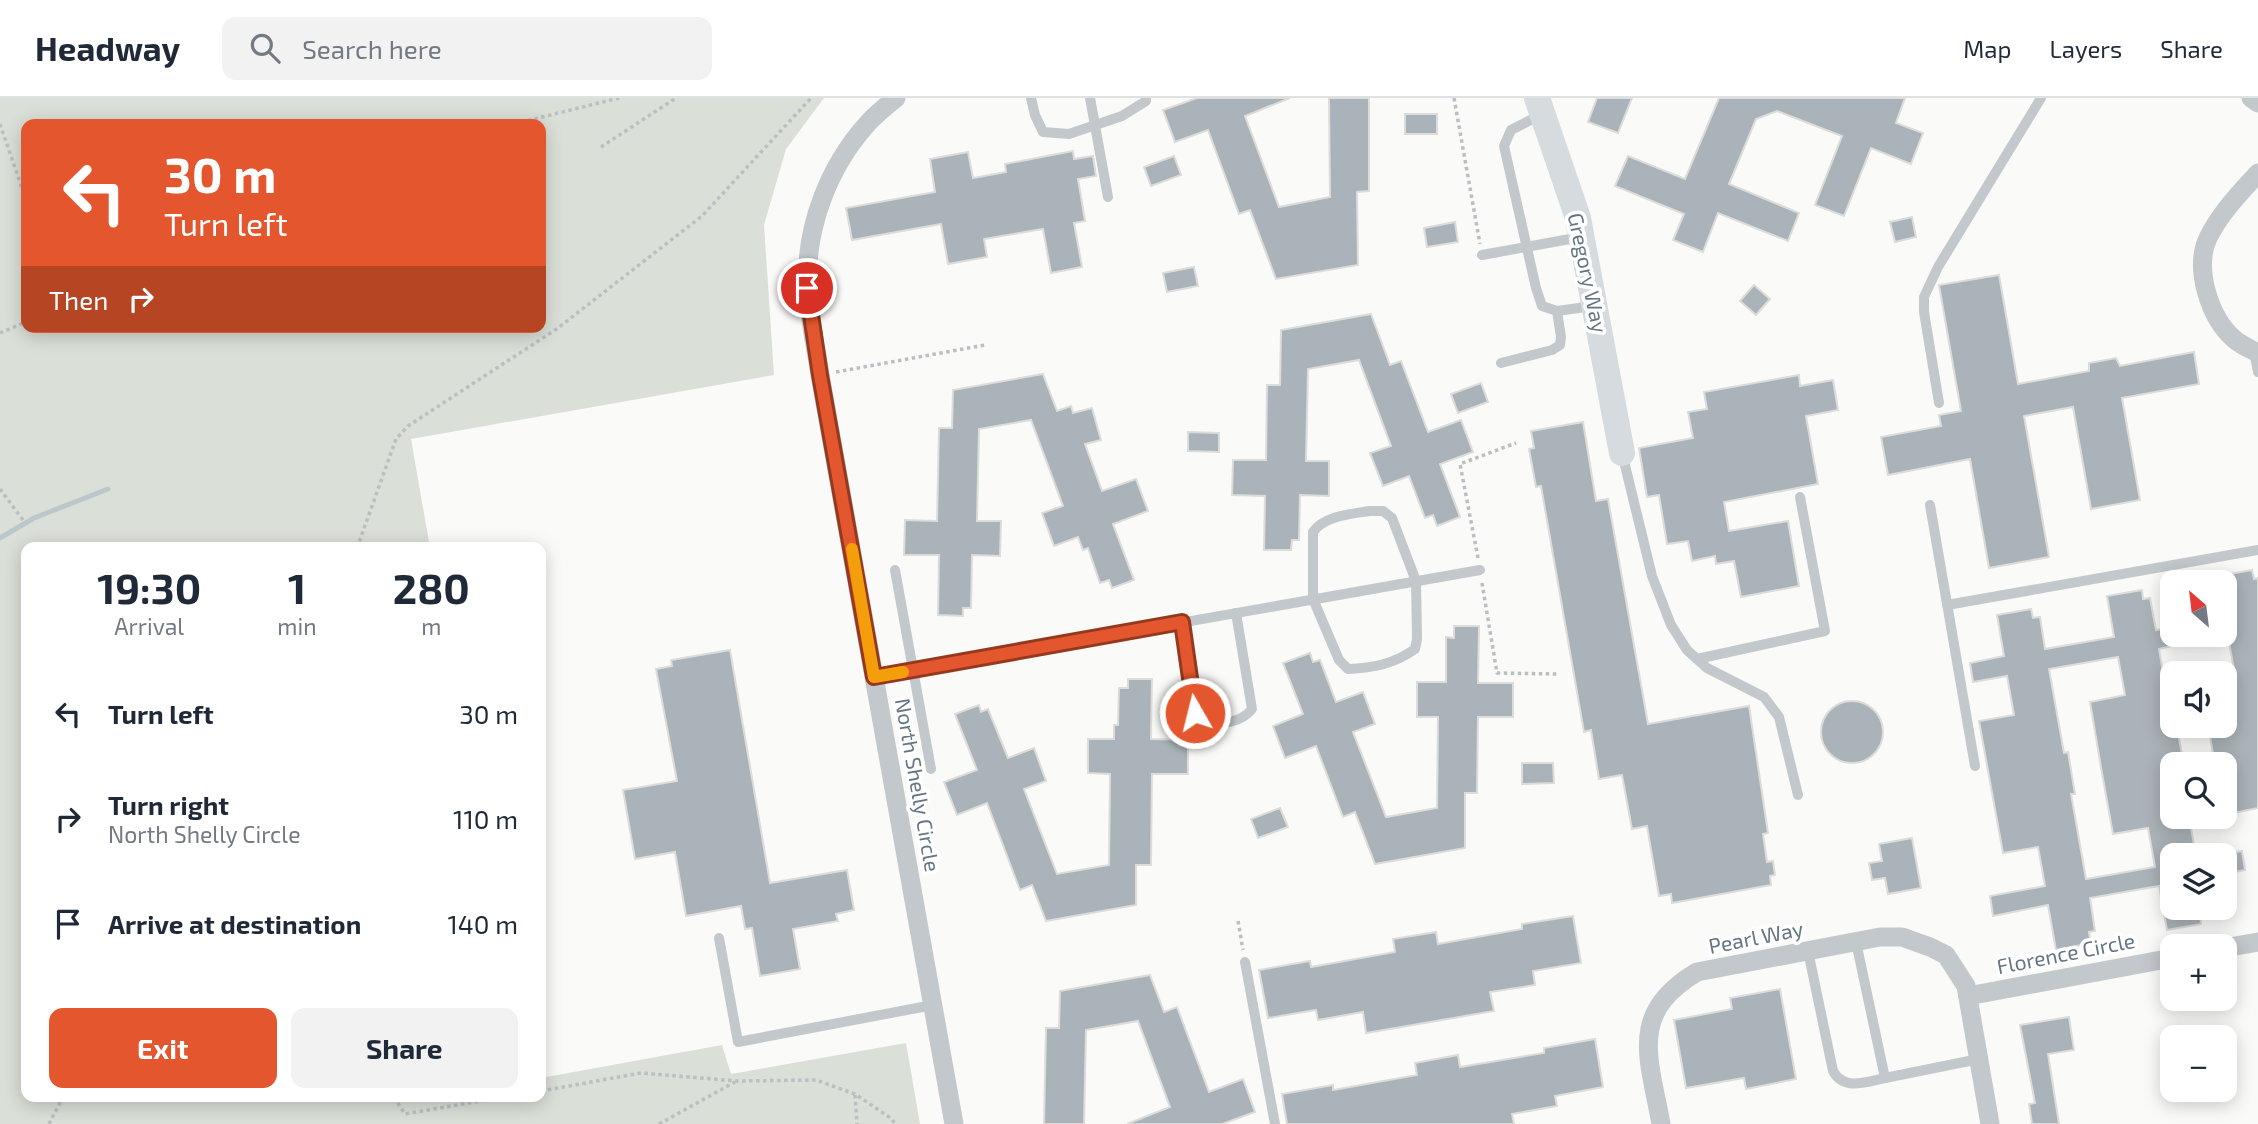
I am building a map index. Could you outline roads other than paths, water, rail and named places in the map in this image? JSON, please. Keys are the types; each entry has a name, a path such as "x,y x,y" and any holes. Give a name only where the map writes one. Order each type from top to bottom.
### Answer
{"street":[{"name":"North Shelly Circle","path":"895,98 868,122 832,175 821,200 813,233 807,288 820,375 954,1124"},
{"path":"2251,98 2258,103"},
{"name":"Gregory Way","path":"1540,106 1578,218 1622,453"},
{"path":"2256,352 2234,339 2221,322 2204,284 2203,261 2207,240 2224,211 2258,173"},
{"name":"Pearl Way","path":"1661,1124 1649,1026 1653,1014 1676,985 1697,972 1880,937 1902,937 1946,955 1966,986 1990,1124"},
{"path":"2237,946 2258,942"},
{"name":"Florence Circle","path":"1968,996 2160,960"}],"lane":[{"path":"1031,98 1035,116 1043,132 1069,134 1122,116 1146,101 1146,98"},
{"path":"1090,98 1108,197"},
{"path":"1939,403 1924,298 1938,267 2041,98"},
{"path":"1540,106 1511,130 1504,146 1542,306 1558,311 1594,306"},
{"path":"1482,255 1581,237"},
{"path":"1502,363 1552,350 1560,345 1558,311"},
{"path":"2256,352 2258,372"},
{"path":"1622,453 1652,576 1671,625 1687,650 1707,668 1764,697 1779,717 1798,795"},
{"path":"1697,659 1825,631 1800,497"},
{"path":"1930,505 1975,766"},
{"path":"1369,511 1388,513 1416,581 1415,649 1399,660 1369,668 1348,669 1343,666 1313,599 1313,533 1318,526 1342,515 1369,511"},
{"path":"1947,605 2258,550"},
{"path":"895,570 931,769"},
{"path":"874,677 1480,570"},
{"path":"1182,622 1195,713 1204,722 1232,722 1252,709 1236,613"},
{"path":"719,939 738,1042 933,1005"},
{"path":"1856,942 1885,1078"},
{"path":"1808,951 1833,1071 1837,1079 1844,1084 1979,1059"},
{"path":"1245,962 1275,1124"}],"waterway":[{"path":"0,538 34,518 108,489"}]}
